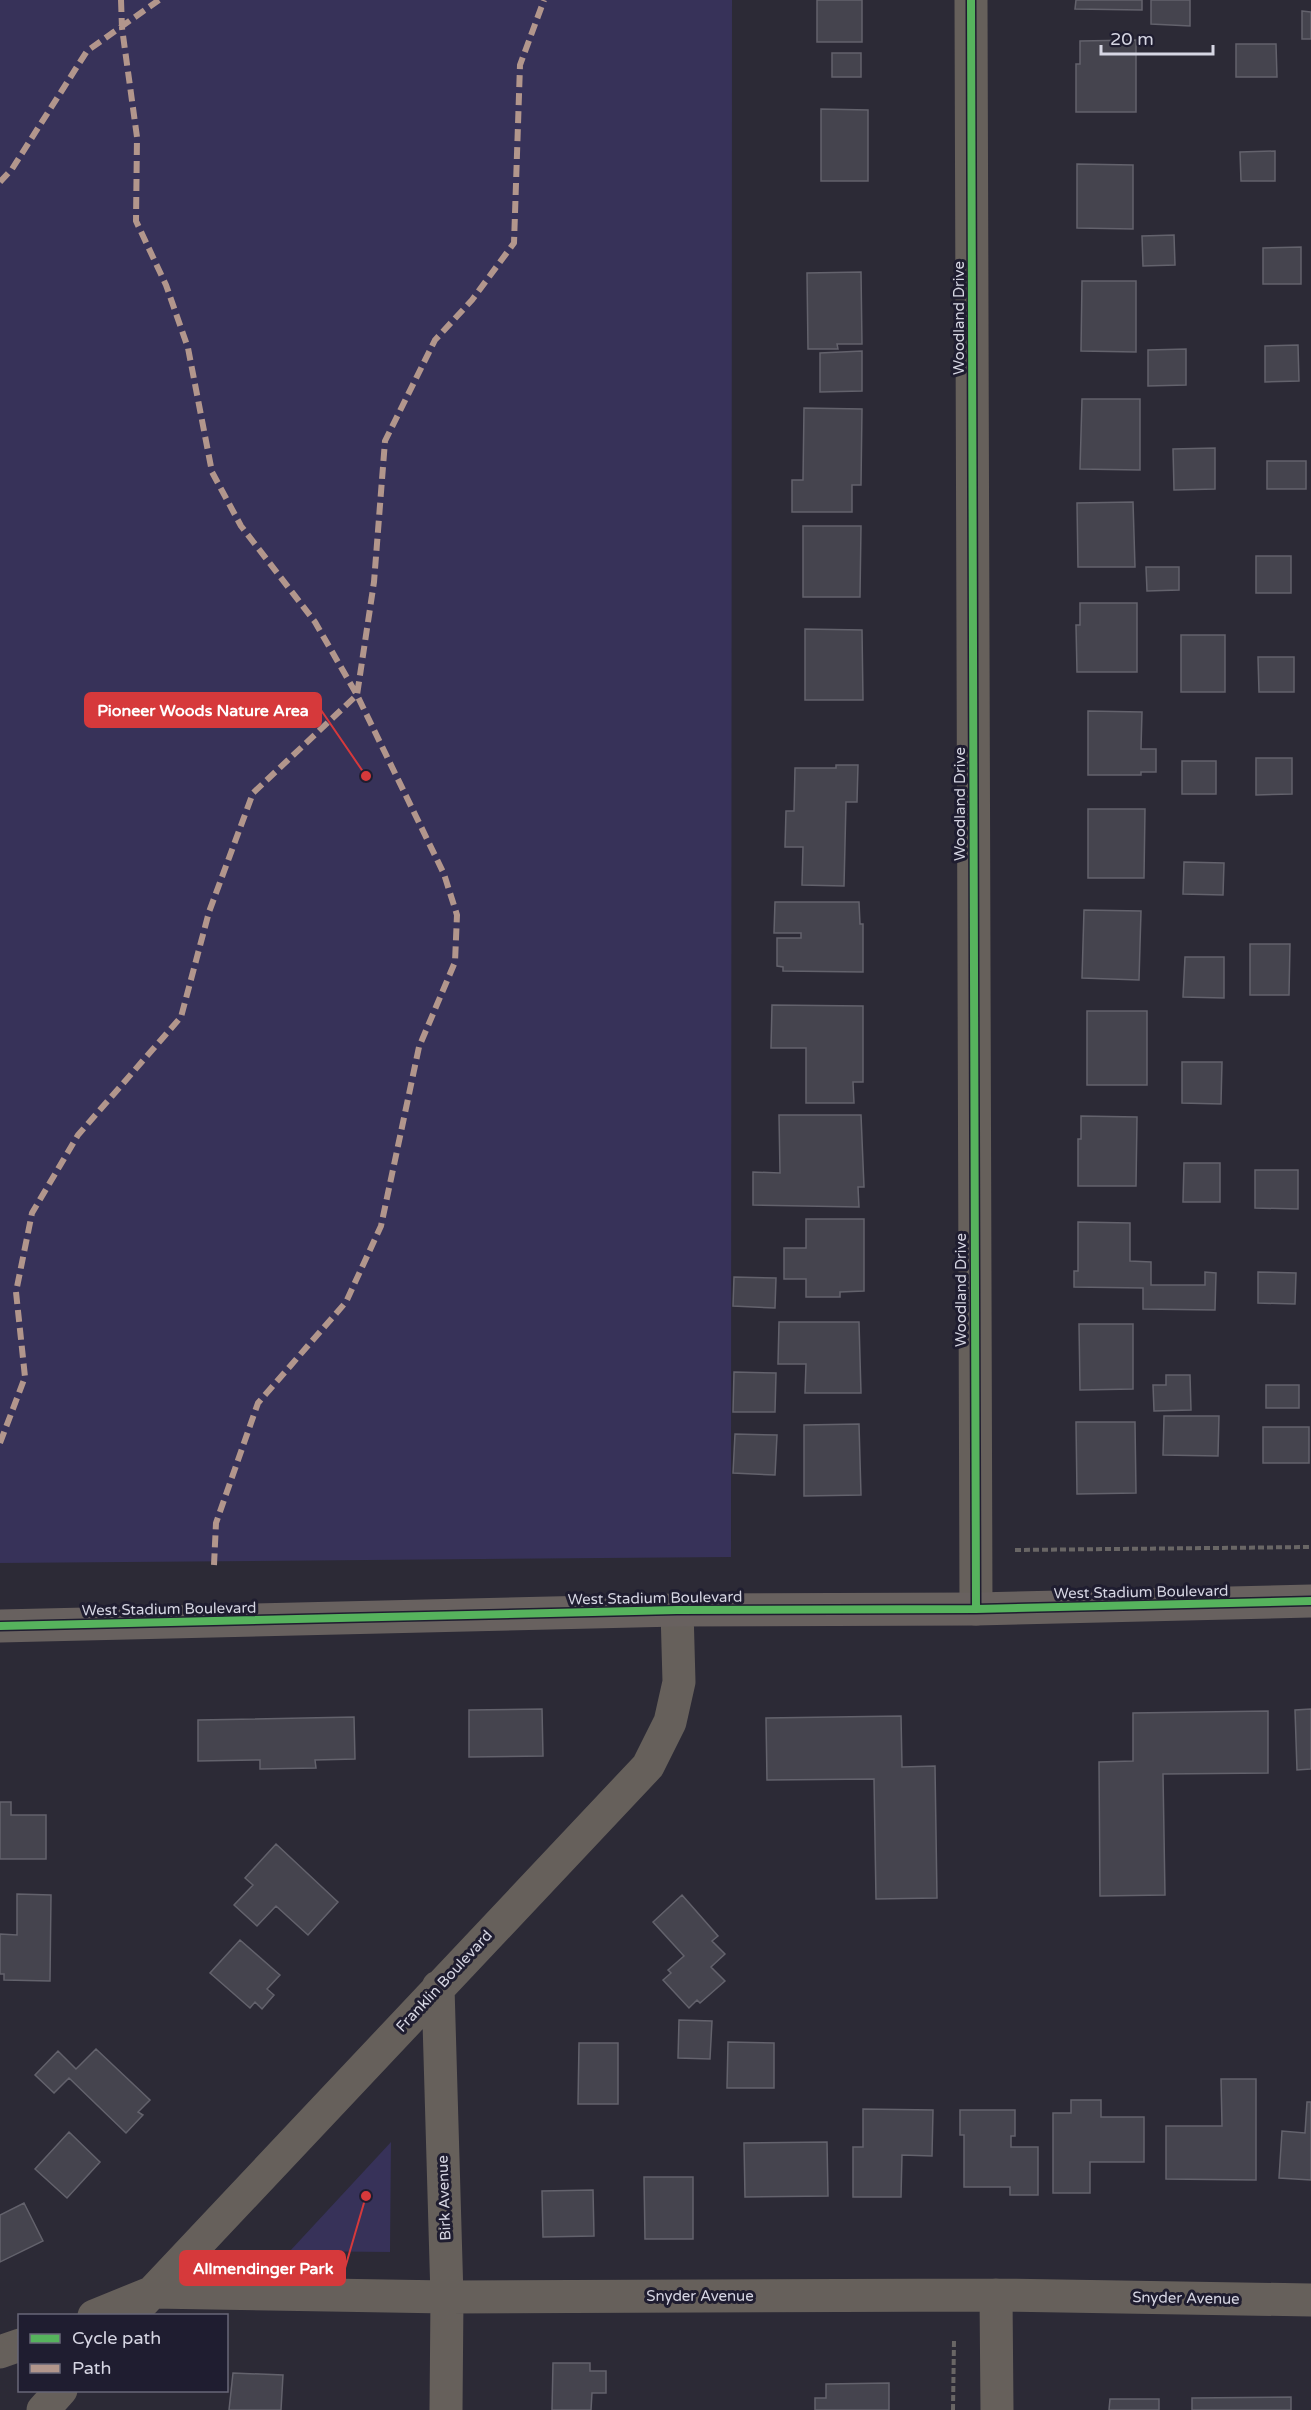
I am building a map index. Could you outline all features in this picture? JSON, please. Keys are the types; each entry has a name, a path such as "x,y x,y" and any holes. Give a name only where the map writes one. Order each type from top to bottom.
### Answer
{"main road":[{"name":"West Stadium Boulevard","path":"0,1626 676,1610 975,1609 1311,1601"}],"street":[{"name":"Woodland Drive","path":"971,0 975,1609"},
{"name":"Franklin Boulevard","path":"142,2304 648,1766 670,1722 679,1683 676,1610"},
{"name":"Birk Avenue","path":"438,1987 447,2297 446,2410"},
{"name":"Snyder Avenue","path":"101,2314 142,2304 447,2297 996,2295 1311,2300"},
{"path":"996,2295 998,2410"},
{"path":"0,2352 18,2346"},
{"path":"43,2410 60,2392"}],"path":[{"path":"1015,1550 1311,1547"},
{"path":"953,2410 954,2340"}],"shaded area":[{"path":"0,0 732,0 731,1557 0,1563"},
{"path":"391,2142 390,2252 290,2251"}],"building":[{"path":"817,0 862,0 862,42 817,42"},
{"path":"1076,0 1142,0 1142,10 1075,9"},
{"path":"1151,0 1190,0 1190,26 1151,24"},
{"path":"1302,11 1311,12 1311,39 1302,39"},
{"path":"1136,40 1136,112 1076,112 1076,64 1080,64 1080,41"},
{"path":"1236,44 1276,44 1277,77 1236,77"},
{"path":"832,53 861,53 861,77 832,77"},
{"path":"821,109 868,110 868,181 821,181"},
{"path":"1275,151 1275,181 1241,181 1240,152"},
{"path":"1077,164 1133,165 1133,229 1077,228"},
{"path":"1174,235 1175,265 1143,266 1142,236"},
{"path":"1301,247 1301,284 1263,284 1263,248"},
{"path":"861,272 862,344 837,344 838,349 808,349 807,273"},
{"path":"1082,281 1136,281 1136,352 1081,351"},
{"path":"1298,345 1299,381 1265,382 1265,346"},
{"path":"1186,349 1186,385 1148,386 1148,350"},
{"path":"862,351 862,391 820,392 820,353"},
{"path":"1082,399 1140,399 1140,470 1080,469"},
{"path":"804,408 862,409 861,485 852,485 852,512 792,512 792,480 803,480"},
{"path":"1215,448 1215,489 1174,490 1173,449"},
{"path":"1267,461 1306,461 1306,489 1267,489"},
{"path":"1133,502 1135,567 1078,567 1077,503"},
{"path":"803,526 861,526 860,597 803,597"},
{"path":"1256,556 1291,556 1291,593 1256,593"},
{"path":"1146,567 1179,567 1179,590 1147,591"},
{"path":"1080,603 1137,603 1137,672 1077,672 1076,625 1080,625"},
{"path":"805,629 862,630 863,700 805,700"},
{"path":"1181,635 1225,635 1225,692 1181,692"},
{"path":"1258,657 1294,657 1294,692 1259,692"},
{"path":"1088,711 1142,712 1141,749 1156,749 1156,772 1141,772 1141,775 1088,775"},
{"path":"1256,758 1292,758 1292,794 1256,795"},
{"path":"1182,761 1216,761 1216,794 1182,794"},
{"path":"836,765 858,765 857,802 846,802 844,886 802,885 803,847 785,847 786,811 794,811 795,768 836,768"},
{"path":"1088,809 1145,809 1144,878 1088,878"},
{"path":"1184,862 1224,863 1223,895 1183,894"},
{"path":"775,902 859,902 860,924 863,924 863,972 783,971 783,967 777,966 777,938 801,938 801,933 774,933"},
{"path":"1084,910 1141,911 1139,980 1082,978"},
{"path":"1250,944 1290,944 1289,995 1250,995"},
{"path":"1185,957 1224,957 1224,998 1183,997"},
{"path":"772,1005 863,1006 863,1082 853,1082 854,1103 806,1103 806,1048 771,1048"},
{"path":"1087,1011 1147,1011 1147,1085 1087,1085"},
{"path":"1182,1062 1222,1062 1221,1104 1182,1103"},
{"path":"779,1115 861,1115 864,1187 858,1187 859,1207 753,1205 753,1172 780,1173"},
{"path":"1081,1116 1137,1117 1136,1186 1078,1186 1078,1139 1081,1139"},
{"path":"1184,1163 1220,1163 1220,1202 1183,1202"},
{"path":"1255,1170 1298,1170 1298,1209 1255,1208"},
{"path":"806,1219 864,1219 864,1291 840,1292 840,1297 806,1297 806,1279 784,1279 784,1248 806,1248"},
{"path":"1078,1222 1130,1223 1130,1261 1151,1262 1151,1285 1205,1285 1205,1272 1216,1273 1215,1310 1143,1309 1143,1288 1074,1287 1074,1271 1078,1271"},
{"path":"1258,1272 1296,1273 1295,1304 1258,1303"},
{"path":"734,1277 776,1278 775,1308 733,1306"},
{"path":"779,1322 859,1322 861,1393 805,1393 806,1364 778,1364"},
{"path":"1079,1324 1133,1324 1133,1389 1080,1390"},
{"path":"734,1372 776,1373 775,1412 733,1412"},
{"path":"1166,1375 1190,1375 1191,1410 1154,1411 1153,1385 1166,1385"},
{"path":"1266,1385 1299,1385 1299,1408 1266,1408"},
{"path":"1164,1416 1219,1416 1218,1456 1163,1455"},
{"path":"1076,1422 1135,1422 1136,1493 1077,1494"},
{"path":"859,1424 861,1495 804,1496 804,1425"},
{"path":"1263,1427 1309,1427 1309,1463 1263,1463"},
{"path":"735,1434 777,1435 775,1475 733,1473"},
{"path":"542,1709 543,1756 469,1757 469,1710"},
{"path":"1311,1709 1311,1769 1297,1770 1295,1710"},
{"path":"1268,1711 1268,1773 1163,1774 1165,1895 1100,1896 1099,1762 1133,1761 1133,1713"},
{"path":"901,1716 902,1767 935,1766 937,1898 876,1899 874,1779 767,1780 766,1718"},
{"path":"354,1717 355,1759 315,1760 316,1768 260,1769 260,1760 198,1761 198,1720"},
{"path":"0,1802 11,1802 11,1815 46,1815 46,1859 0,1859"},
{"path":"276,1844 338,1902 308,1935 276,1906 257,1926 234,1905 253,1885 245,1878"},
{"path":"17,1894 51,1895 50,1981 4,1980 4,1974 0,1974 0,1934 17,1935"},
{"path":"682,1895 718,1936 712,1941 725,1954 711,1967 725,1981 700,2003 697,2000 689,2008 663,1980 671,1973 668,1970 684,1956 653,1922"},
{"path":"240,1940 280,1975 267,1989 274,1995 262,2009 255,2002 250,2008 210,1973"},
{"path":"679,2020 712,2021 710,2059 678,2058"},
{"path":"728,2042 774,2043 774,2088 727,2088"},
{"path":"579,2043 618,2043 618,2104 578,2104"},
{"path":"96,2049 150,2100 138,2112 143,2115 126,2133 69,2078 54,2093 35,2075 58,2051 76,2069"},
{"path":"1221,2079 1256,2079 1256,2180 1166,2179 1166,2126 1222,2126"},
{"path":"1071,2100 1101,2100 1101,2117 1144,2117 1144,2162 1090,2162 1090,2193 1053,2193 1053,2113 1071,2113"},
{"path":"1307,2102 1311,2102 1311,2180 1279,2178 1282,2131 1305,2133"},
{"path":"863,2109 933,2110 932,2156 902,2155 901,2197 853,2197 853,2147 863,2147"},
{"path":"960,2110 1015,2110 1015,2136 1011,2136 1011,2147 1038,2147 1038,2195 1010,2195 1010,2187 964,2187 964,2135 960,2135"},
{"path":"69,2132 100,2162 67,2198 35,2169"},
{"path":"827,2142 828,2196 745,2197 744,2143"},
{"path":"644,2177 693,2177 693,2239 645,2239"},
{"path":"593,2190 594,2236 543,2237 542,2191"},
{"path":"24,2203 43,2241 0,2262 0,2215"},
{"path":"553,2363 590,2363 590,2371 606,2371 606,2393 592,2393 591,2410 552,2410"},
{"path":"233,2373 283,2375 281,2410 229,2410"},
{"path":"889,2383 889,2410 815,2410 815,2398 826,2398 826,2384"},
{"path":"1291,2397 1291,2410 1192,2410 1192,2398"},
{"path":"1110,2399 1159,2399 1159,2410 1109,2410"}],"marked path":[{"path":"121,0 122,28 137,137 136,221 166,285 188,348 212,472 241,526 315,622 357,695 444,874 457,915 455,962 419,1047 381,1226 346,1302 258,1403 216,1523 214,1565"},
{"path":"0,182 12,169 87,51 159,0"},
{"path":"0,1443 25,1377 16,1292 32,1213 78,1135 181,1017 209,912 253,793 357,695 374,582 385,441 435,340 472,300 514,243 520,65 544,0"}],"cycle path":[{"path":"971,0 976,1609"},
{"path":"0,1626 677,1610 976,1609 1311,1601"}],"place":[{"name":"Pioneer Woods Nature Area","path":"366,776"},
{"name":"Allmendinger Park","path":"366,2196"}]}
